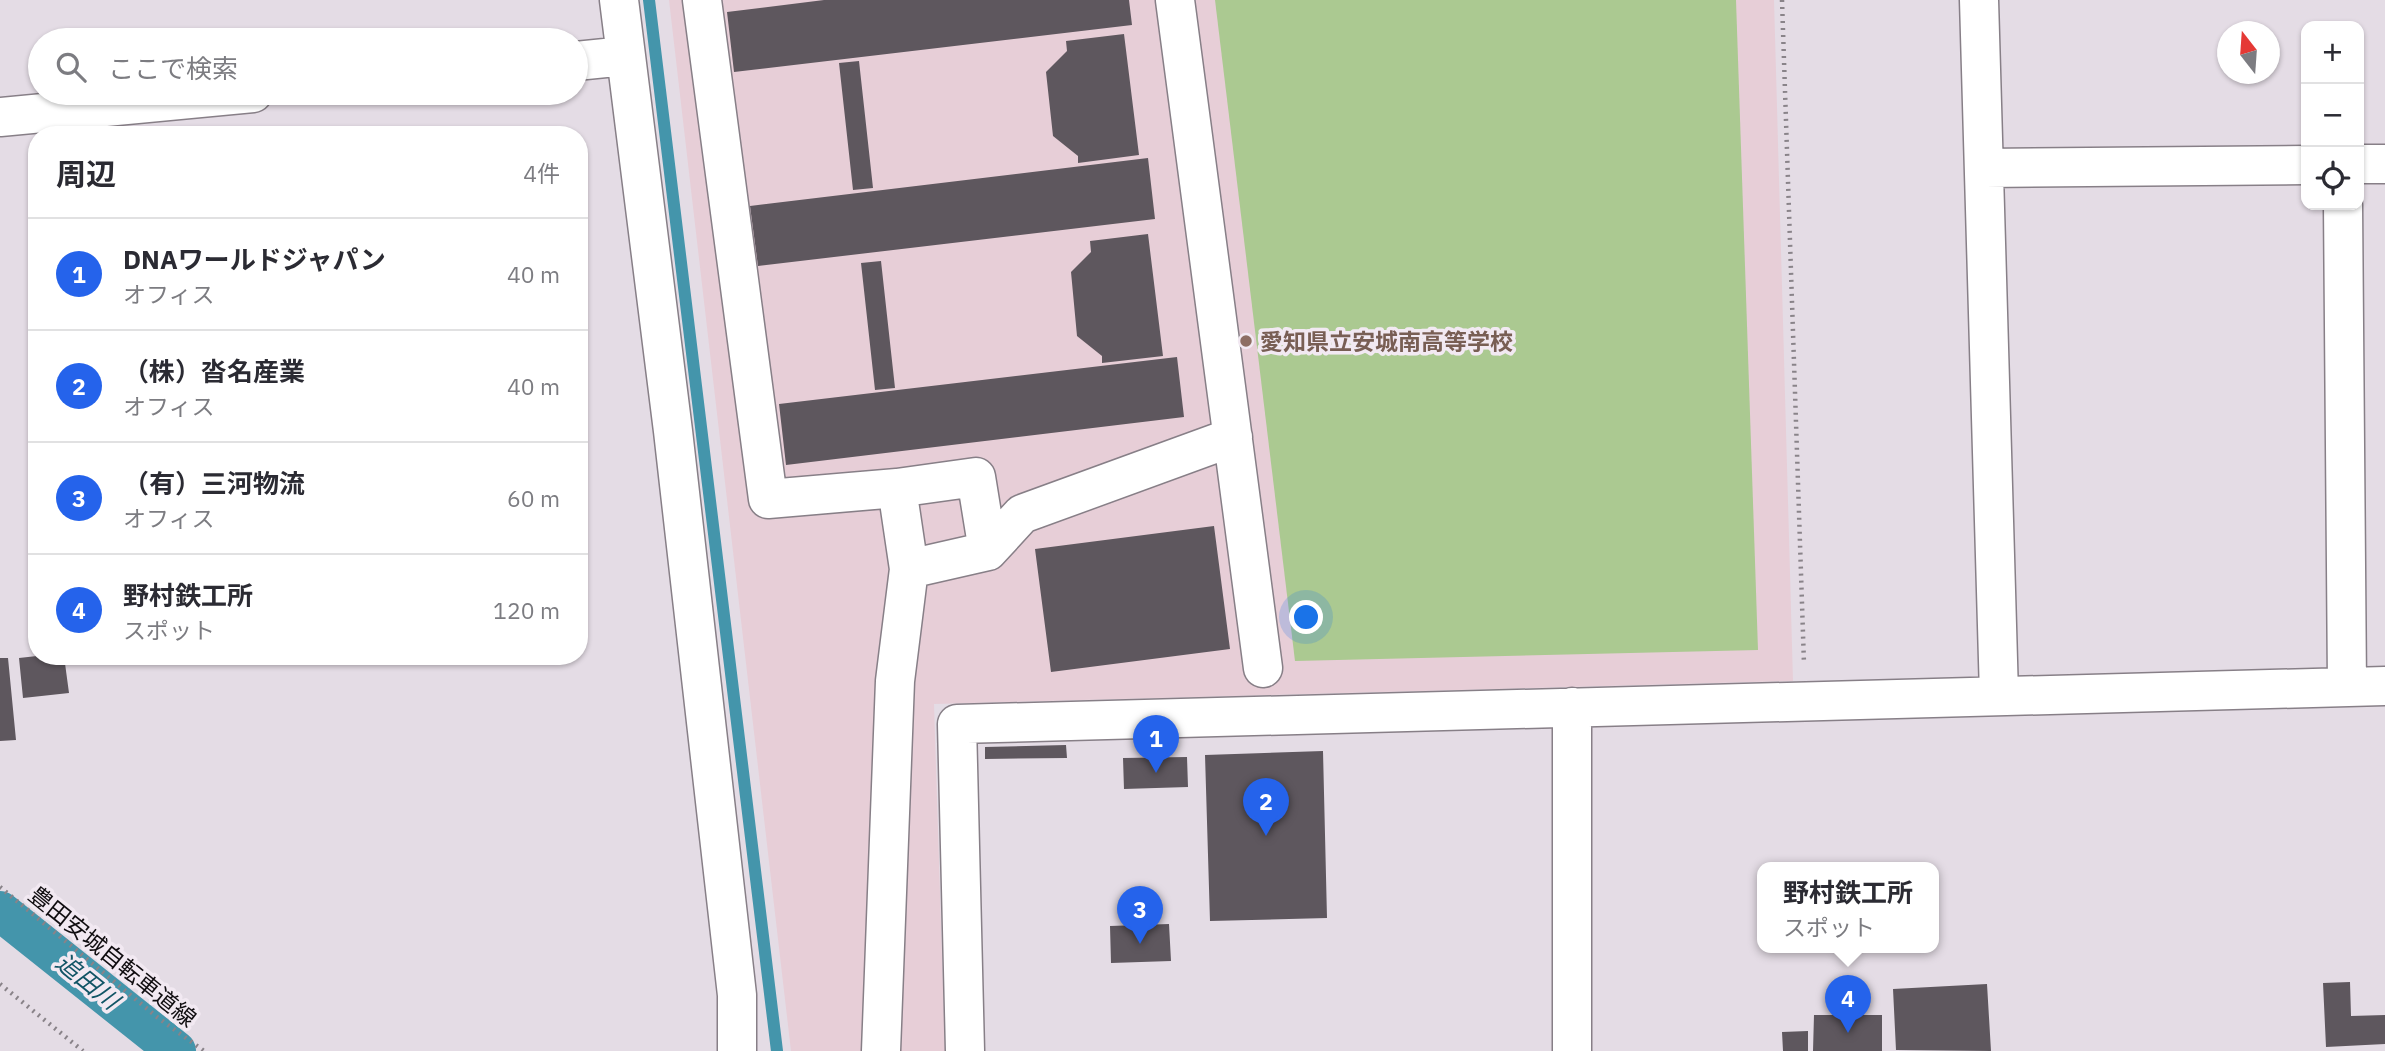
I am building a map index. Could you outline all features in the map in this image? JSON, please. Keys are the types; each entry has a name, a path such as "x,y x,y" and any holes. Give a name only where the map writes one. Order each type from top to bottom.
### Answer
{"street":[{"path":"619,0 673,431 736,981 737,1051"},
{"path":"702,0 768,499 897,488 976,477 988,551"},
{"path":"1175,0 1263,668"},
{"path":"1979,0 1999,695"},
{"path":"588,60 625,56"},
{"path":"0,117 126,105"},
{"path":"1985,168 2301,164"},
{"path":"2364,164 2385,164"},
{"path":"2343,210 2347,686"},
{"path":"909,569 988,551 1022,514 1233,437"},
{"path":"881,1051 895,681 909,569 897,488"},
{"path":"965,1051 957,724 2385,686"},
{"path":"1572,707 1572,1051"}],"path":[{"path":"1782,0 1805,701"},
{"name":"豊田安城自転車道線","path":"0,887 204,1051"},
{"path":"0,984 83,1051"}],"shaded area":[{"name":"愛知県立安城南高等学校","path":"669,0 1774,0 1793,681 934,704 945,1051 791,1051"}],"green space":[{"path":"1215,0 1736,0 1758,650 1295,661"}],"building":[{"path":"824,0 1129,0 1132,25 734,72 727,12"},
{"path":"1124,34 1139,155 1078,163 1078,156 1053,136 1046,72 1067,51 1066,41"},
{"path":"859,61 873,188 853,190 839,63"},
{"path":"1148,158 1155,219 758,266 750,206"},
{"path":"1148,234 1163,356 1102,363 1102,356 1077,336 1071,272 1091,252 1090,241"},
{"path":"881,261 895,388 875,390 861,263"},
{"path":"1177,357 1184,417 786,465 779,404"},
{"path":"1214,526 1230,649 1051,672 1035,549"},
{"path":"28,657 28,665 65,665 69,693 23,698 19,658"},
{"path":"0,658 8,658 16,740 0,741"},
{"path":"1066,745 1067,758 985,759 985,747"},
{"path":"1323,751 1327,918 1210,921 1205,755"},
{"path":"1187,757 1188,787 1124,789 1123,758"},
{"path":"1169,924 1171,961 1111,963 1110,926"},
{"path":"2350,982 2351,1016 2385,1015 2385,1044 2326,1047 2323,983"},
{"path":"1987,984 1991,1051 1896,1050 1893,989"},
{"path":"1814,1015 1882,1015 1882,1051 1813,1051"},
{"path":"1808,1031 1808,1051 1783,1051 1782,1032"}],"waterway":[{"path":"649,0 777,1051"},
{"name":"追田川","path":"0,911 176,1051"}],"place":[{"name":"愛知県立安城南高等学校","path":"1246,341"},
{"name":"DNAワールドジャパン","path":"1156,773"},
{"name":"（株）沓名産業","path":"1266,836"},
{"name":"（有）三河物流","path":"1140,944"},
{"name":"野村鉄工所","path":"1848,1033"}]}
